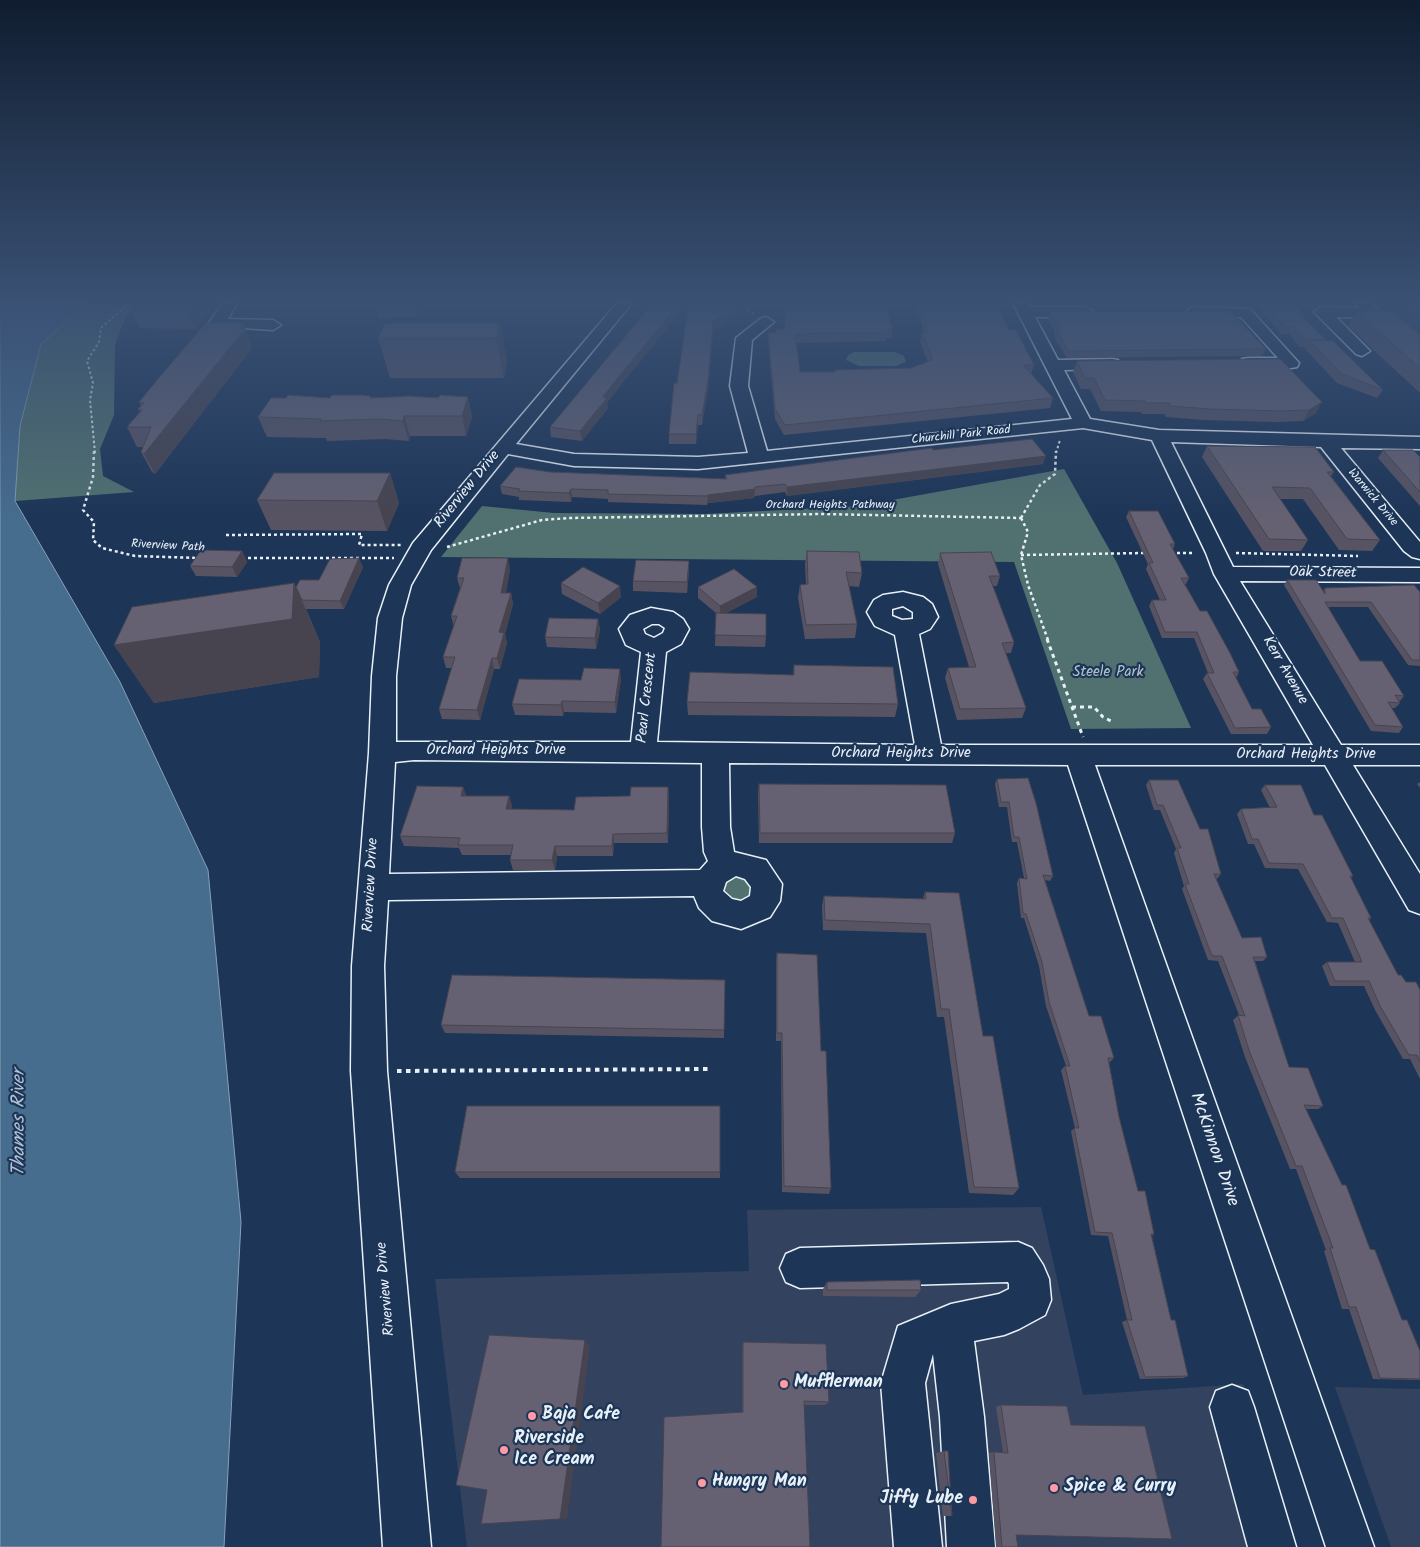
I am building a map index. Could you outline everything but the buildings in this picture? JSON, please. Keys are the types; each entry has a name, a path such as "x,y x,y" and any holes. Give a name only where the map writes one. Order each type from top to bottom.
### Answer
{"street":[{"name":"Riverview Drive","path":"407,1547 369,1071 368,966 382,753 384,676 390,618 409,551 503,447 564,375"},
{"path":"740,375 739,386 759,458"},
{"path":"1057,375 1083,423"},
{"name":"Churchill Park Road","path":"503,447 536,454 594,461 698,463 1083,423 1159,436 1326,442 1420,443"},
{"name":"Kerr Avenue","path":"1159,436 1221,563 1420,901"},
{"name":"Warwick Drive","path":"1326,442 1412,546 1420,552"},
{"name":"Oak Street","path":"1221,563 1420,575"},
{"path":"906,629 930,755"},
{"name":"Pearl Crescent","path":"643,751 654,646"},
{"name":"Orchard Heights Drive","path":"382,753 414,750 930,755 1080,746 1334,756 1420,755"},
{"name":"McKinnon Drive","path":"1080,746 1350,1547"},
{"path":"373,887 718,875 719,852 716,827 715,752"},
{"path":"800,1268 1018,1262 1029,1279 1030,1300 1004,1314 951,1325 913,1341 903,1383 918,1547"},
{"path":"951,1325 962,1417 971,1547"},
{"path":"1232,1407 1272,1547"}],"path":[{"name":"Riverview Path","path":"90,375 92,383 90,400 95,458 93,477 83,510 94,522 92,540 102,548 135,556 201,558"},
{"path":"1060,439 1055,454 1055,474 1040,485 1021,518 1028,532 1021,555 1040,622 1072,707 1080,746"},
{"name":"Orchard Heights Pathway","path":"409,551 436,558 443,548 526,524 569,518 822,514 1021,518"},
{"path":"226,535 362,534 359,545 409,551"},
{"path":"241,558 409,551"},
{"path":"1021,555 1148,553"},
{"path":"1167,553 1221,563 1362,556"},
{"path":"1072,707 1094,707 1102,717 1113,722"},
{"path":"369,1071 711,1069"}],"shaded area":[{"path":"1041,1207 1083,1395 1243,1384 1293,1547 467,1547 435,1279 749,1271 747,1210"},
{"path":"1335,1387 1420,1389 1420,1547 1391,1547"}],"green space":[{"path":"33,375 115,375 114,415 100,449 103,476 134,492 15,501 20,426"},
{"name":"Steele Park","path":"1064,469 1117,563 1191,728 1071,729 1014,562 441,557 482,506 554,513 706,514 859,506"},
{"path":"734,876 739,876 751,882 753,894 742,902 726,898 722,890 725,881"}],"water":[{"name":"Thames River","path":"0,375 33,375 20,426 15,501 120,682 208,870 241,1222 224,1547 0,1547"}],"place":[{"name":"Mufflerman","path":"784,1384"},
{"name":"Baja Cafe","path":"532,1416"},
{"name":"Riverside Ice Cream","path":"504,1450"},
{"name":"Hungry Man","path":"702,1483"},
{"name":"Spice & Curry","path":"1054,1488"},
{"name":"Jiffy Lube","path":"973,1500"}]}
